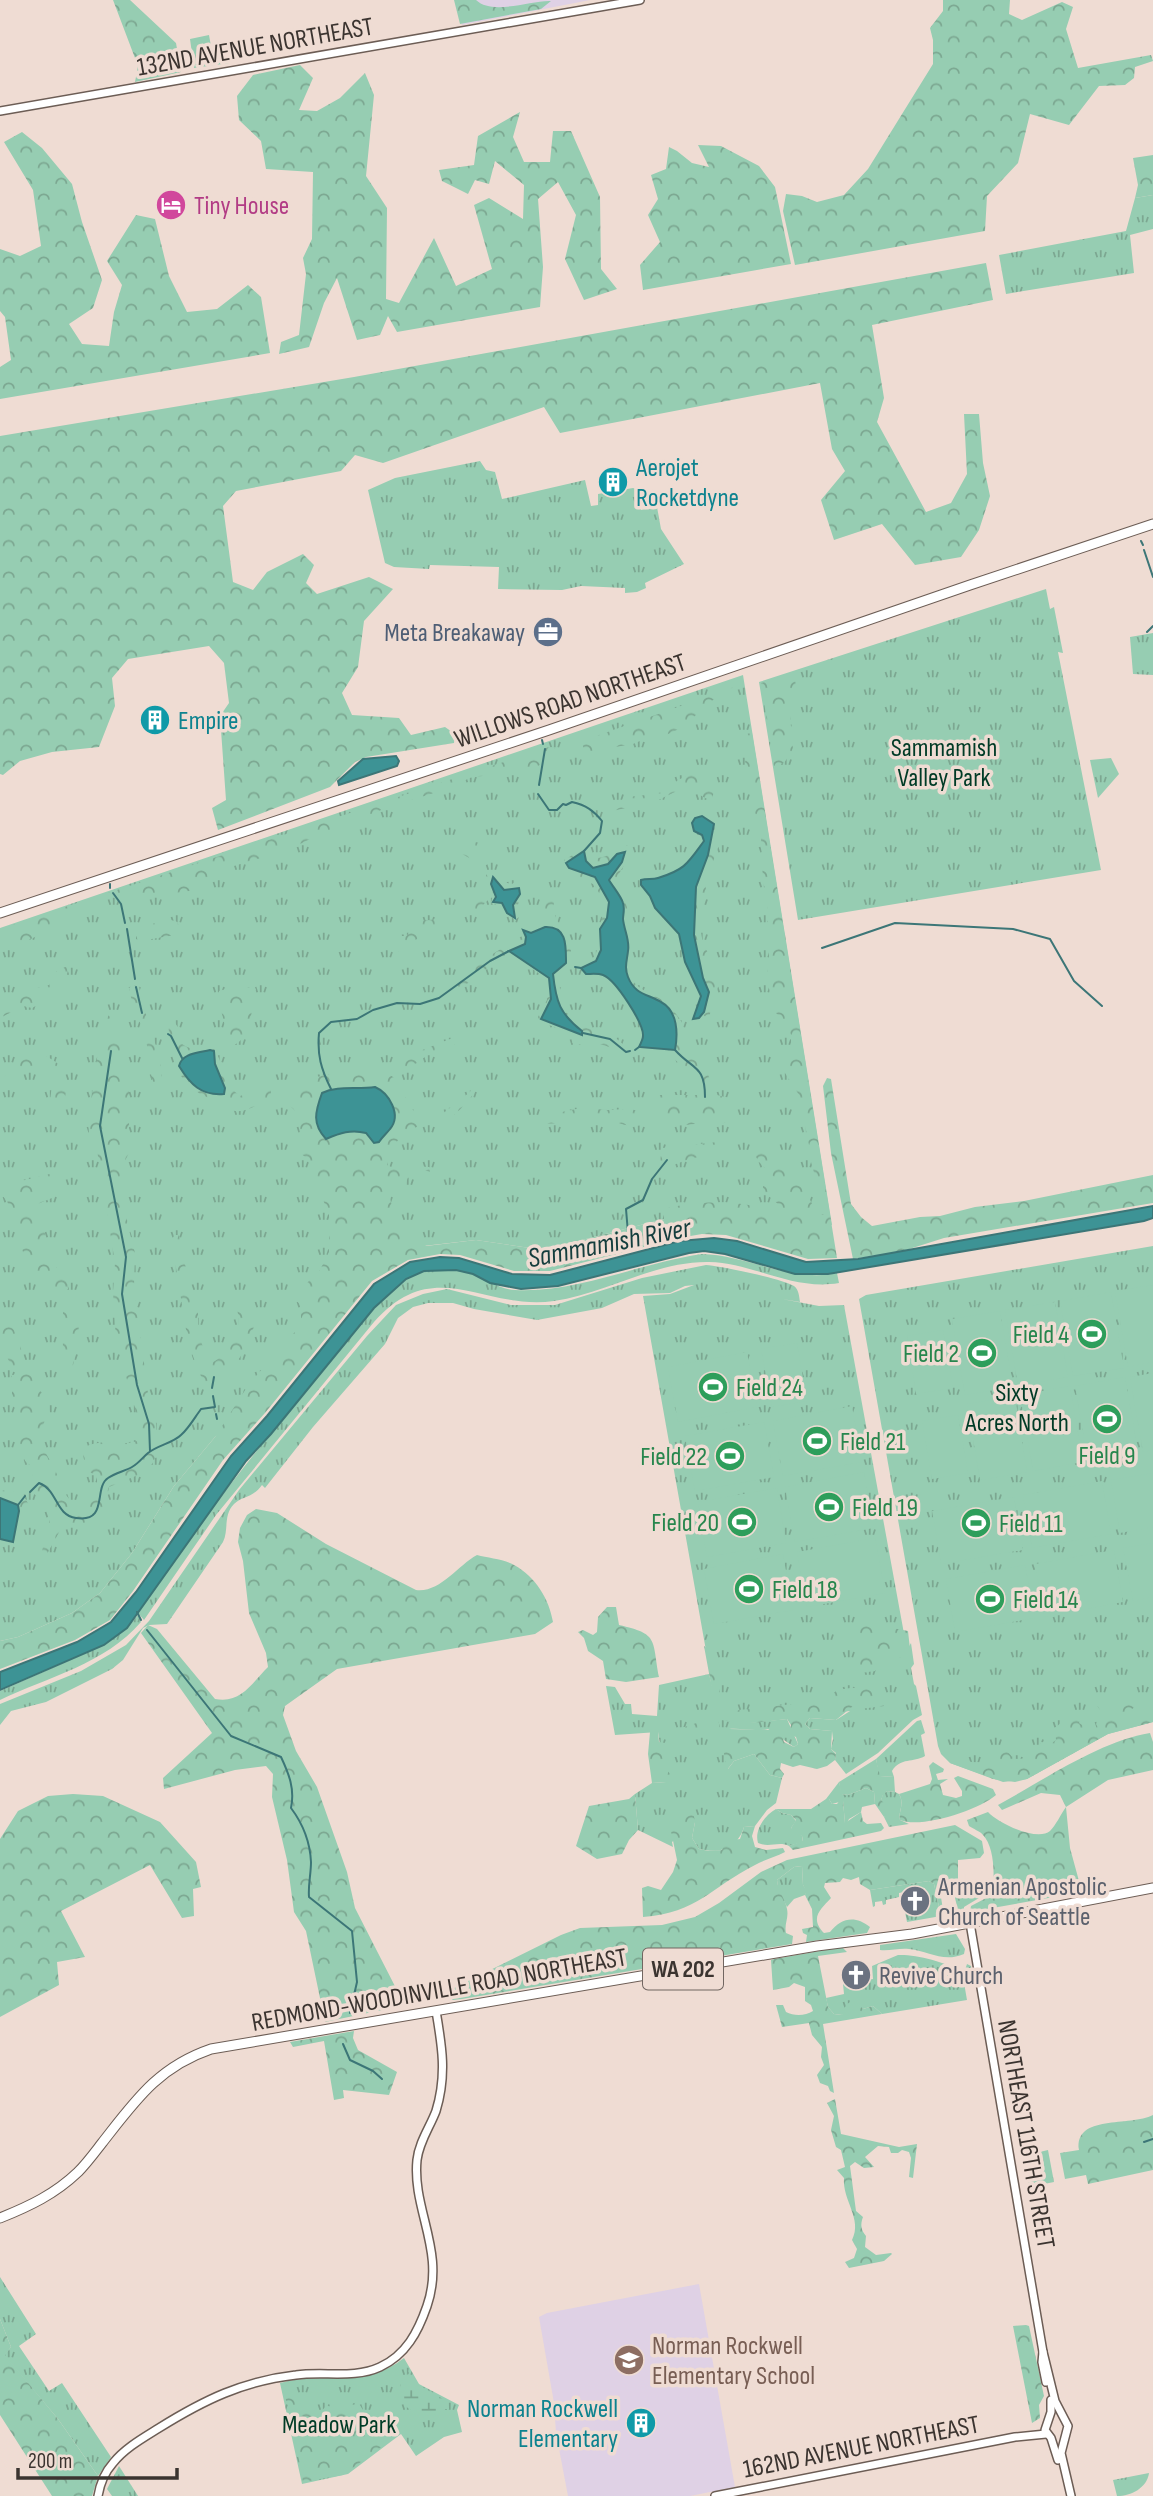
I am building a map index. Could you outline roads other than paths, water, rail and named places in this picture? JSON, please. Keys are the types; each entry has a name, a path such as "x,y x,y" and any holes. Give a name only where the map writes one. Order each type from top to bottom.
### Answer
{"main road":[{"name":"WILLOWS ROAD NORTHEAST","path":"0,913 562,726 970,584 1153,524"},
{"name":"REDMOND-WOODINVILLE ROAD NORTHEAST","path":"0,2218 34,2204 60,2189 81,2170 135,2101 156,2079 191,2056 222,2047 815,1946 912,1934 1153,1888"}],"street":[{"name":"132ND AVENUE NORTHEAST","path":"0,111 640,0"},
{"name":"NORTHEAST 116TH STREET","path":"970,1923 1043,2351 1055,2401 1068,2426 1061,2452 1069,2496"},
{"path":"98,2496 111,2464 140,2440 209,2398 233,2389 293,2375 356,2373 379,2367 396,2358 410,2344 421,2322 430,2293 433,2259 418,2186 417,2160 436,2109 443,2068 436,2011"},
{"name":"NORTHEAST 116TH STREET","path":"1043,2351 1042,2362 1052,2407 1048,2436 1069,2496"},
{"path":"1048,2421 1056,2416 1063,2418"},
{"name":"162ND AVENUE NORTHEAST","path":"1015,2437 1048,2421"},
{"path":"1048,2436 1060,2440 1064,2437"},
{"name":"162ND AVENUE NORTHEAST","path":"715,2496 1015,2437 1048,2436"}],"water":[{"path":"396,756 399,761 397,766 339,785 338,781 363,759"},
{"path":"702,816 714,824 708,855 696,887 694,935 703,978 709,992 704,1012 699,1018 693,1019 701,996 685,962 679,934 655,908 641,885 641,880 667,875 690,860 704,841 702,835 694,831 692,823 695,818"},
{"path":"584,851 586,861 593,868 608,864 617,854 625,852 622,862 609,880 624,905 623,919 628,939 627,973 638,991 661,1002 671,1011 676,1030 675,1050 639,1047 643,1037 642,1030 622,993 603,975 586,974 581,968 596,961 601,950 600,929 607,918 609,902 595,877 569,868 566,863"},
{"path":"493,877 504,890 519,888 520,894 513,905 515,918 507,913 502,903 493,902 496,897 491,884"},
{"path":"545,927 558,930 564,938 566,963 553,974 556,992 560,1007 582,1031 582,1035 541,1019 551,999 549,978 509,951 525,944 523,930 531,933"},
{"path":"214,1051 215,1064 225,1088 224,1094 203,1091 187,1078 179,1066 183,1058"},
{"path":"375,1087 389,1099 395,1117 390,1129 379,1142 374,1143 366,1133 355,1131 326,1139 318,1128 316,1118 322,1093 334,1089"},
{"path":"1153,1206 1153,1218 1144,1221 828,1274 795,1274 725,1254 704,1251 558,1286 521,1289 490,1283 473,1274 456,1270 424,1271 406,1279 374,1308 246,1461 127,1628 104,1645 0,1690 0,1672 77,1642 111,1622 136,1592 231,1456 267,1416 374,1284 410,1262 440,1257 459,1258 512,1274 550,1275 680,1241 714,1238 737,1241 806,1262 858,1259"},
{"path":"0,1498 18,1505 13,1542 0,1539"}],"waterway":[{"path":"1141,541 1143,545"},
{"path":"1144,550 1153,577"},
{"path":"1147,632 1153,626"},
{"path":"542,740 543,744"},
{"path":"539,785 545,749"},
{"path":"538,794 549,810 557,810 563,804 572,802 589,809 602,821 600,833 584,851"},
{"path":"113,893 121,904 125,923"},
{"path":"822,948 895,923 1013,929 1050,939 1074,981 1102,1006"},
{"path":"127,929 135,979"},
{"path":"331,1089 320,1062 319,1048 319,1033 331,1022 357,1019 373,1010 397,1003 420,1004 439,998 490,961 509,951"},
{"path":"575,967 581,968"},
{"path":"136,987 142,1013"},
{"path":"583,1033 610,1039 626,1052 630,1051"},
{"path":"168,1034 182,1058"},
{"path":"635,1050 639,1047"},
{"path":"675,1050 700,1073 705,1097"},
{"path":"111,1051 100,1126 126,1257 122,1294 137,1385 149,1424 150,1451"},
{"name":"Sammamish River","path":"628,1233 626,1209 643,1200 652,1179 667,1160"},
{"path":"212,1388 214,1377"},
{"path":"30,1492 39,1483 50,1491 69,1516 86,1518 93,1515 99,1504 101,1489 108,1478 132,1467 152,1450 178,1438 201,1409 215,1407 213,1396"},
{"path":"216,1414 217,1419"},
{"path":"18,1505 25,1496"},
{"path":"137,1612 141,1620"},
{"path":"147,1630 231,1736 281,1757 290,1782 291,1808 309,1847 309,1897 352,1931 357,1982 350,2013"},
{"path":"343,2044 350,2060 373,2071 382,2079"},
{"path":"1144,2142 1153,2139"}],"place":[{"name":"Tiny House","path":"171,205"},
{"name":"Aerojet Rocketdyne","path":"613,482"},
{"name":"Meta Breakaway","path":"548,632"},
{"name":"Empire","path":"155,720"},
{"name":"Field 4","path":"1092,1334"},
{"name":"Field 2","path":"982,1353"},
{"name":"Field 24","path":"713,1387"},
{"name":"Field 9","path":"1107,1419"},
{"name":"Field 21","path":"817,1441"},
{"name":"Field 22","path":"730,1456"},
{"name":"Field 19","path":"829,1507"},
{"name":"Field 20","path":"742,1522"},
{"name":"Field 11","path":"976,1523"},
{"name":"Field 18","path":"749,1589"},
{"name":"Field 14","path":"990,1599"},
{"name":"Armenian Apostolic Church of Seattle","path":"915,1901"},
{"name":"Revive Church","path":"856,1975"},
{"name":"Norman Rockwell Elementary School","path":"629,2360"},
{"name":"Norman Rockwell Elementary","path":"641,2423"}],"park label":[{"name":"Sammamish Valley Park","path":"944,762"},
{"name":"Sixty Acres North","path":"1017,1407"},
{"name":"Meadow Park","path":"339,2424"}]}
